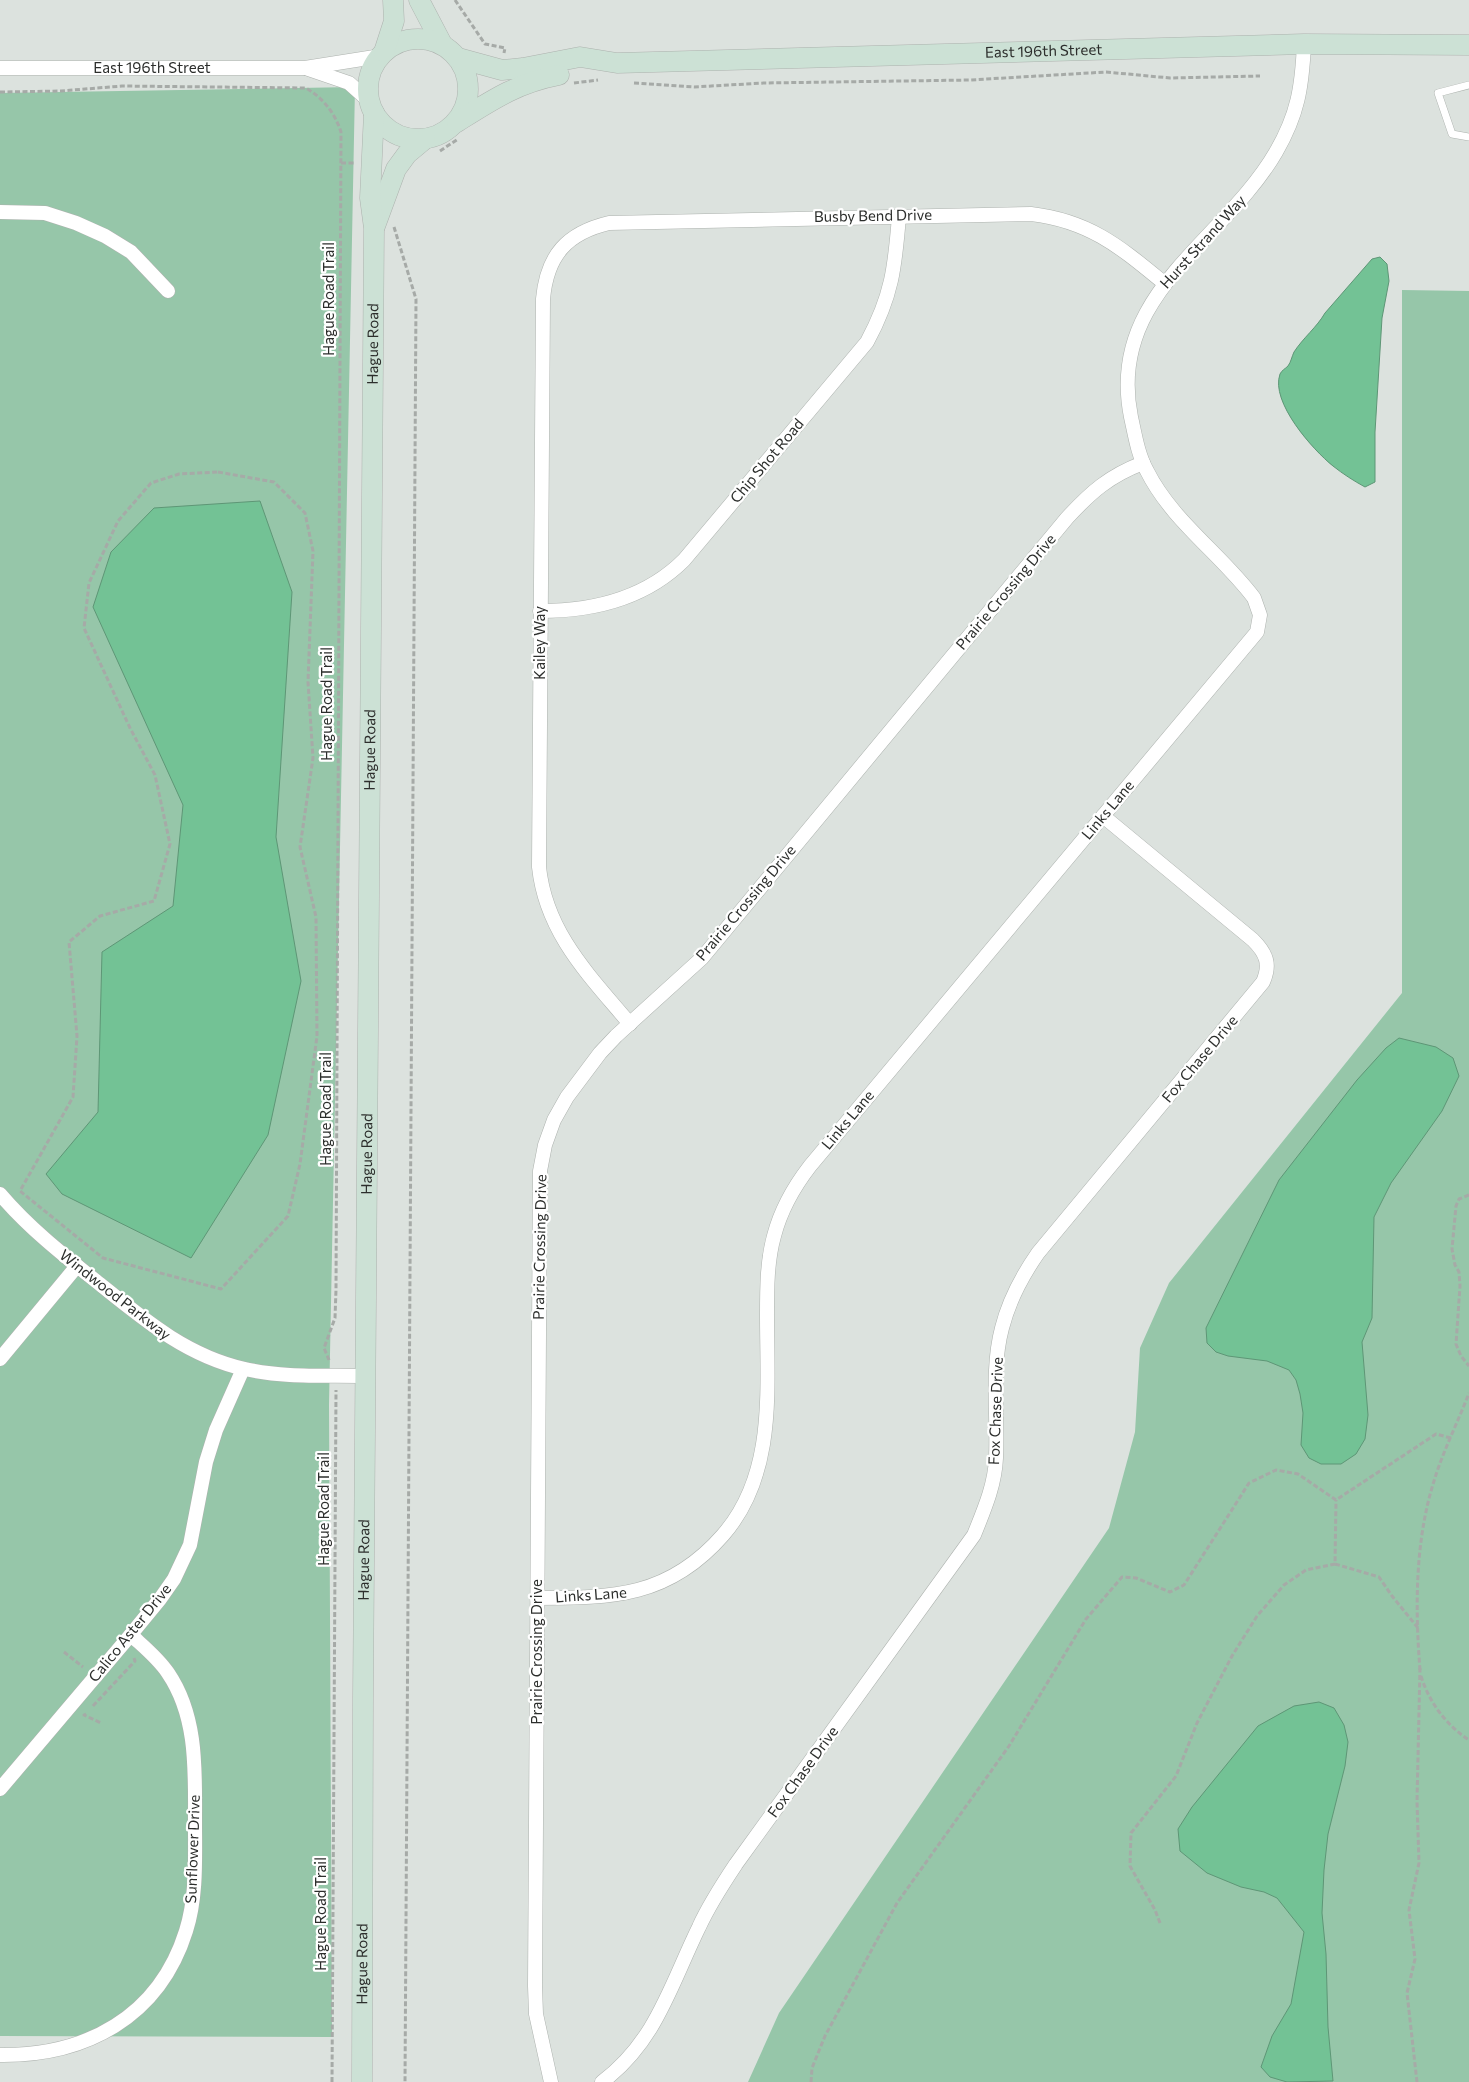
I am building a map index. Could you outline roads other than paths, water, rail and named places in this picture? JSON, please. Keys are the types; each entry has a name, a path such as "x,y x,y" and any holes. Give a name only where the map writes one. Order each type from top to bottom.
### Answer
{"main road":[{"path":"393,0 394,21 383,54 369,77 368,89 372,107 381,123 396,134 413,139 425,139 437,136 457,122 468,100 469,88 468,77 458,58 442,44 419,0"},
{"path":"383,54 401,42 411,39 421,39 442,44"},
{"name":"East 196th Street","path":"457,122 506,92 537,79 617,63 1304,44 1469,45"},
{"name":"East 196th Street","path":"458,58 502,70 580,57 617,63"},
{"name":"Hague Road","path":"362,2082 374,228 370,198 372,107"},
{"name":"Hague Road","path":"374,228 396,169 407,154 425,139"}],"street":[{"name":"Hurst Strand Way","path":"1260,615 1258,605 1247,589 1172,509 1155,486 1138,449 1129,408 1129,366 1135,341 1144,319 1164,283 1241,200 1275,153 1288,129 1299,101 1303,75 1304,44"},
{"name":"East 196th Street","path":"0,68 305,68 383,54"},
{"name":"East 196th Street","path":"305,68 349,83 372,107"},
{"path":"0,212 45,213 76,222 131,252 168,291"},
{"name":"Busby Bend Drive","path":"567,242 595,226 609,223 1013,213 1049,216 1066,220 1107,239 1164,283"},
{"name":"Chip Shot Road","path":"540,611 588,608 630,597 669,575 684,560 867,342 878,322 892,283 900,216"},
{"name":"Kailey Way","path":"567,242 557,253 549,267 544,283 543,299 539,844 541,886 547,906 565,944 630,1024"},
{"name":"Prairie Crossing Drive","path":"551,2082 536,2014 535,1986 540,1172 554,1120 567,1097 600,1053 702,958 1085,499 1114,476 1144,463"},
{"name":"Links Lane","path":"537,1598 592,1598 629,1594 660,1583 704,1555 733,1523 745,1504 762,1456 767,1402 767,1289 769,1261 774,1237 783,1209 790,1195 810,1166 1257,632 1260,615"},
{"name":"Fox Chase Drive","path":"602,2082 635,2054 656,2021 712,1900 736,1864 974,1535 984,1511 996,1460 998,1355 1001,1330 1008,1306 1022,1275 1038,1253 1264,982 1268,963 1263,950 1254,940 1103,816"},
{"name":"Windwood Parkway","path":"0,1194 19,1216 78,1266 151,1326 184,1347 211,1359 243,1369 289,1374 366,1376"},
{"path":"0,1359 78,1266"},
{"name":"Calico Aster Drive","path":"0,1789 160,1599 182,1564 190,1545 206,1462 216,1430 243,1369"},
{"name":"Sunflower Drive","path":"0,2055 28,2056 54,2052 88,2040 118,2025 143,2003 167,1973 187,1930 194,1885 195,1753 189,1722 176,1686 155,1656 131,1634"}],"lane":[{"path":"1469,85 1438,93 1452,134 1469,137"}]}
